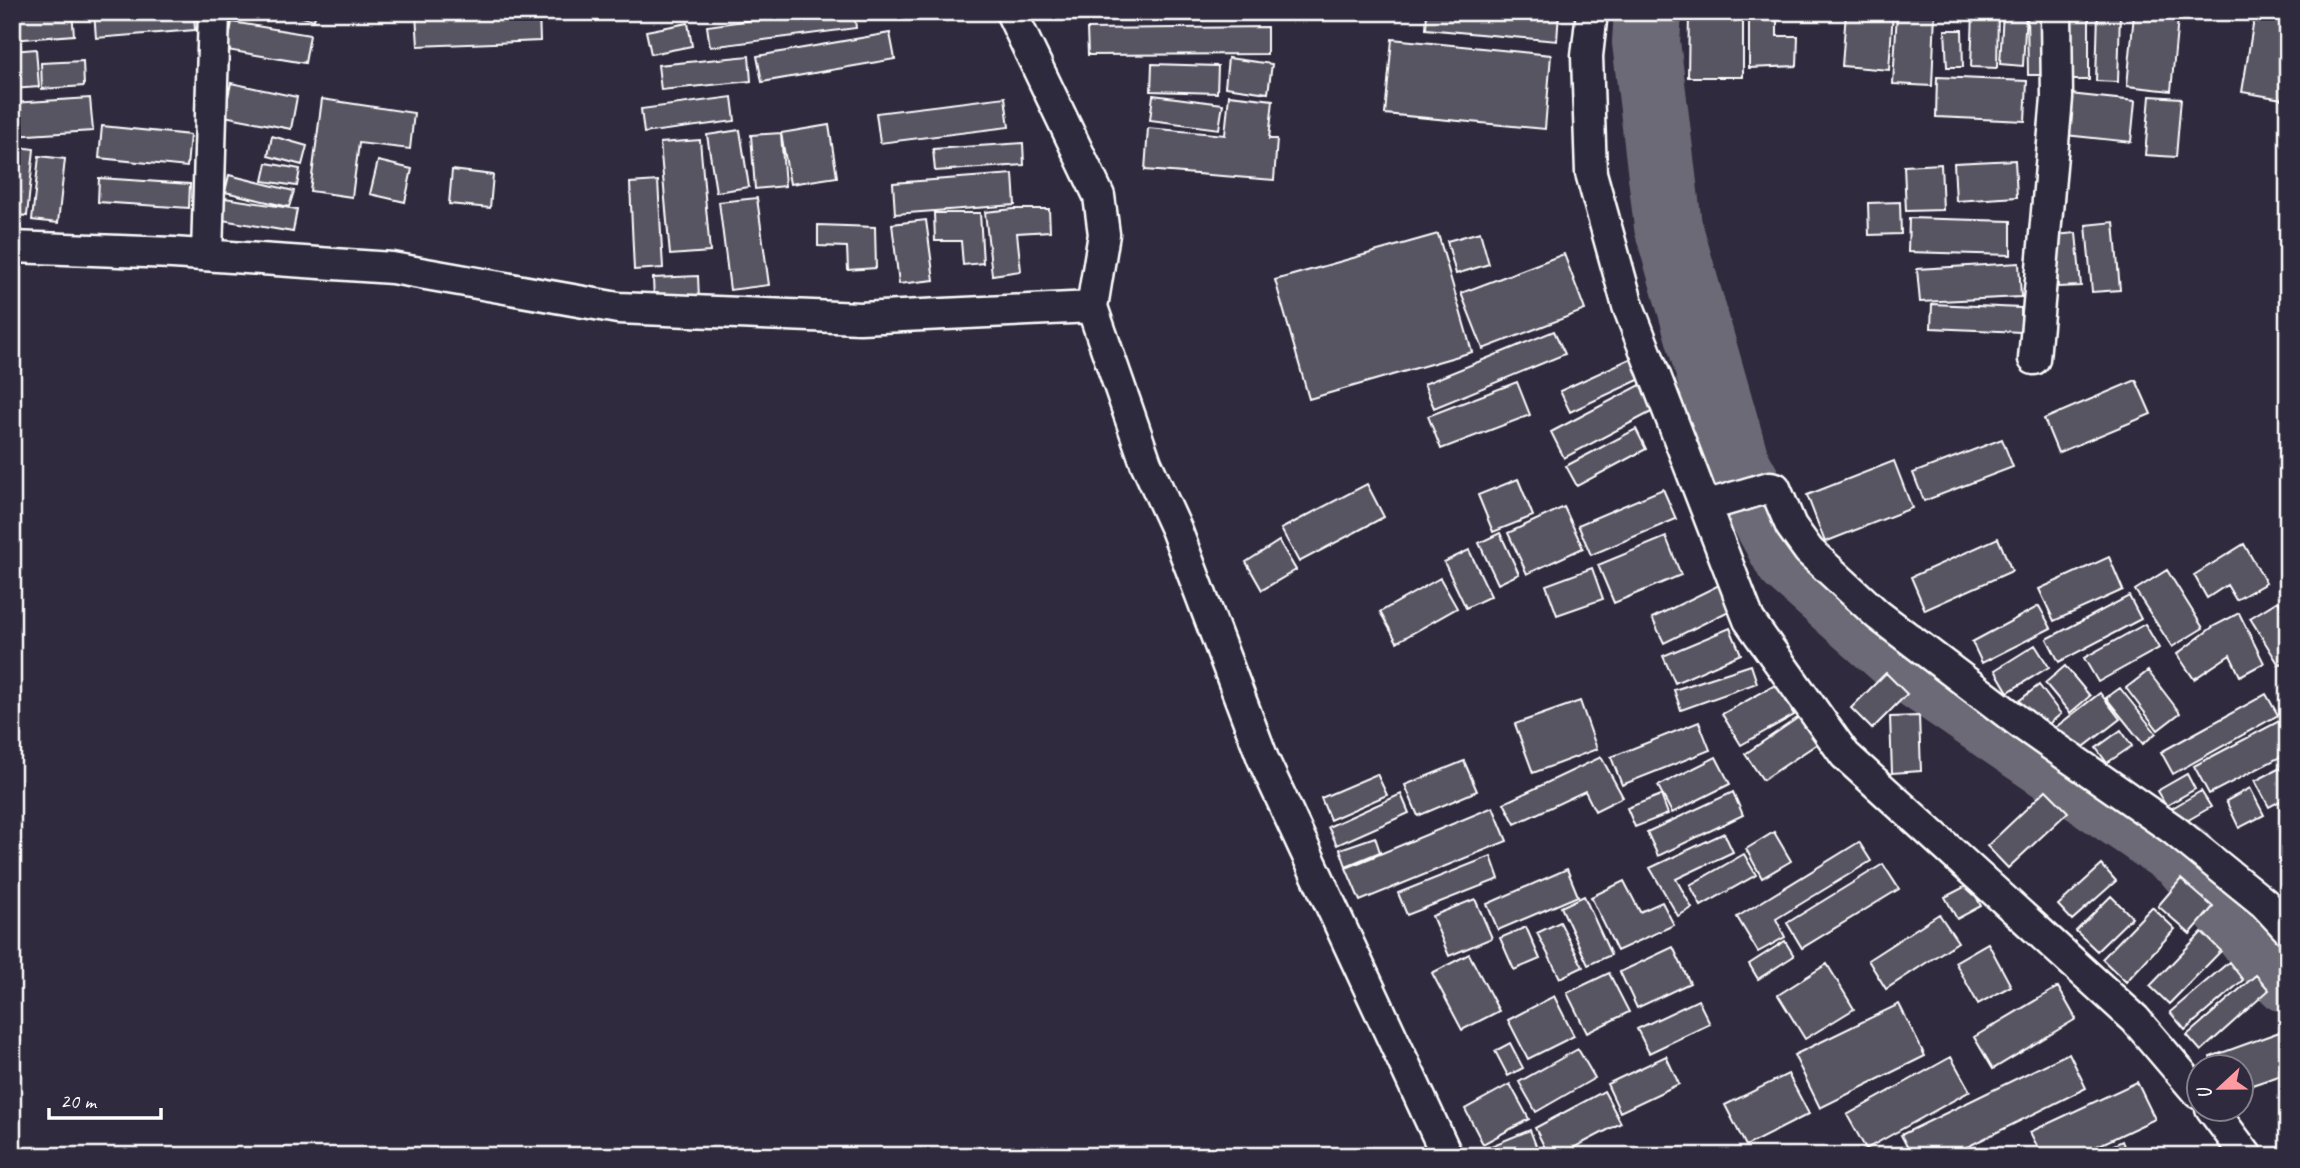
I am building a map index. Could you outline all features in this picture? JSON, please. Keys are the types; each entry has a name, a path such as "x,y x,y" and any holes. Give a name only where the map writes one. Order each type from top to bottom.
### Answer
{"street":[{"path":"207,255 214,12"},
{"path":"1011,12 1100,196 1104,234 1092,307 1146,463 1176,529 1263,758 1447,1156"},
{"path":"1592,12 1587,56 1591,173 1628,306 1715,504 1749,620 1845,755 2135,1019 2184,1076"},
{"path":"2034,359 2057,98 2056,12"},
{"path":"12,247 207,255 392,268 618,309 860,318 1092,307"},
{"path":"1715,504 1770,487 1779,491 1791,526 1810,551 1878,615 2023,725 2276,900 2288,929"},
{"path":"2222,1122 2247,1156"}],"building":[{"path":"12,12 72,12 74,35 12,40"},
{"path":"94,12 194,12 195,30 96,38"},
{"path":"283,12 316,12 314,20"},
{"path":"539,12 540,41 418,46 416,14"},
{"path":"810,12 854,12 856,28 710,47 707,26"},
{"path":"1427,12 1559,12 1557,41 1426,29"},
{"path":"1689,12 1743,12 1743,77 1688,77"},
{"path":"1749,12 1777,12 1777,36 1798,36 1797,66 1749,68"},
{"path":"1846,12 1893,12 1889,70 1842,66"},
{"path":"1897,12 1935,12 1932,86 1893,84"},
{"path":"1973,12 1998,12 1997,68 1971,67"},
{"path":"2003,12 2026,12 2023,66 2000,64"},
{"path":"2027,12 2053,12 2053,75 2028,75"},
{"path":"2061,12 2089,12 2089,80 2060,80"},
{"path":"2098,12 2120,12 2118,82 2096,81"},
{"path":"2255,13 2288,18 2288,68 2282,99 2242,92"},
{"path":"2134,14 2178,19 2171,91 2127,86"},
{"path":"232,22 310,35 305,63 227,50"},
{"path":"688,23 692,46 651,54 646,31"},
{"path":"1267,27 1267,54 1088,55 1087,29"},
{"path":"1945,30 1962,30 1963,67 1947,67"},
{"path":"890,33 895,59 762,82 757,56"},
{"path":"1392,39 1551,55 1545,129 1385,114"},
{"path":"36,49 39,87 12,89 12,51"},
{"path":"749,56 751,81 661,90 658,65"},
{"path":"1228,58 1272,64 1268,93 1225,87"},
{"path":"83,61 84,86 42,89 41,63"},
{"path":"1152,64 1218,66 1217,93 1151,91"},
{"path":"1937,77 2027,81 2025,121 1936,117"},
{"path":"231,83 297,97 291,129 224,116"},
{"path":"2060,93 2135,101 2131,142 2056,134"},
{"path":"1153,95 1223,104 1219,129 1150,120"},
{"path":"1229,95 1273,100 1269,139 1277,139 1274,180 1145,170 1148,128 1225,135"},
{"path":"2150,96 2181,98 2176,157 2145,155"},
{"path":"732,97 735,121 644,133 641,109"},
{"path":"1005,97 1009,127 880,143 876,113"},
{"path":"90,98 93,131 12,136 12,103"},
{"path":"322,99 414,113 410,149 359,143 352,197 310,191"},
{"path":"829,125 837,177 790,184 781,133"},
{"path":"102,126 190,135 187,167 99,158"},
{"path":"740,130 749,187 716,192 707,135"},
{"path":"781,133 785,186 755,189 751,135"},
{"path":"272,136 307,146 302,165 268,156"},
{"path":"700,140 710,252 670,255 660,143"},
{"path":"1023,143 1024,165 935,171 933,149"},
{"path":"12,146 34,149 27,216 12,214"},
{"path":"39,156 65,159 58,223 32,220"},
{"path":"2015,160 2017,197 1956,201 1954,163"},
{"path":"378,161 412,169 405,202 370,194"},
{"path":"267,163 300,169 297,186 263,181"},
{"path":"1941,164 1943,210 1906,211 1904,166"},
{"path":"452,170 493,175 490,208 449,204"},
{"path":"1013,174 1015,205 895,214 893,183"},
{"path":"229,175 294,191 289,207 225,192"},
{"path":"99,178 190,184 189,208 98,202"},
{"path":"658,181 663,268 634,270 630,183"},
{"path":"225,198 297,209 293,232 222,220"},
{"path":"757,198 769,285 730,290 719,202"},
{"path":"1900,202 1901,234 1869,235 1868,203"},
{"path":"1049,209 1050,231 1017,233 1021,271 992,275 985,212"},
{"path":"934,213 980,213 983,263 963,265 961,241 935,241"},
{"path":"1909,218 2011,221 2011,255 1908,252"},
{"path":"926,220 934,280 899,284 892,224"},
{"path":"2114,222 2120,290 2092,292 2086,225"},
{"path":"818,225 875,227 876,268 848,270 847,247 818,246"},
{"path":"1480,232 1489,264 1456,274 1447,241"},
{"path":"2076,233 2081,286 2058,287 2055,235"},
{"path":"1438,234 1472,352 1309,399 1275,280"},
{"path":"1564,254 1585,310 1483,349 1461,293"},
{"path":"2019,263 2021,297 1920,302 1917,269"},
{"path":"698,276 699,299 654,301 653,278"},
{"path":"1932,304 2021,308 2021,332 1931,328"},
{"path":"1554,331 1565,354 1434,408 1424,384"},
{"path":"1636,356 1645,377 1570,412 1560,391"},
{"path":"2136,380 2151,414 2058,453 2044,419"},
{"path":"1517,382 1530,415 1441,449 1428,416"},
{"path":"1644,383 1657,409 1564,458 1551,432"},
{"path":"1636,429 1646,449 1577,486 1566,466"},
{"path":"2002,439 2013,467 1924,501 1913,473"},
{"path":"1894,461 1912,508 1825,542 1807,495"},
{"path":"1518,479 1533,516 1493,532 1478,495"},
{"path":"1367,484 1384,517 1299,562 1281,529"},
{"path":"1663,489 1676,519 1591,555 1578,525"},
{"path":"1564,507 1583,548 1527,574 1508,533"},
{"path":"1500,533 1519,574 1498,584 1479,543"},
{"path":"1666,537 1681,575 1614,603 1598,565"},
{"path":"1998,538 2012,571 1925,610 1911,577"},
{"path":"1279,541 1296,570 1262,590 1246,562"},
{"path":"2244,544 2266,583 2236,600 2227,585 2207,598 2194,575"},
{"path":"1469,550 1491,596 1466,608 1444,562"},
{"path":"2109,557 2123,590 2054,621 2039,589"},
{"path":"1592,568 1603,599 1557,615 1546,585"},
{"path":"2167,570 2203,628 2172,647 2135,590"},
{"path":"1440,578 1457,608 1397,642 1380,612"},
{"path":"1719,585 1731,610 1664,643 1652,618"},
{"path":"2129,596 2141,619 2059,662 2047,639"},
{"path":"2278,601 2288,618 2288,660 2279,665 2250,618"},
{"path":"2039,606 2051,628 1982,663 1972,642"},
{"path":"2239,613 2264,663 2240,676 2230,655 2194,679 2177,654 2214,626"},
{"path":"2145,624 2159,648 2098,682 2084,658"},
{"path":"1730,628 1741,654 1675,683 1663,656"},
{"path":"2035,645 2049,667 2008,692 1995,670"},
{"path":"1751,665 1757,683 1681,710 1674,690"},
{"path":"2065,666 2090,696 2070,713 2045,683"},
{"path":"2148,671 2180,713 2158,730 2126,688"},
{"path":"1886,673 1907,694 1872,729 1851,708"},
{"path":"1777,684 1794,715 1741,745 1722,714"},
{"path":"2039,685 2061,714 2038,733 2015,704"},
{"path":"2120,688 2156,733 2143,744 2106,698"},
{"path":"2100,693 2120,719 2072,756 2052,730"},
{"path":"2266,694 2278,715 2173,774 2161,752"},
{"path":"1580,701 1597,749 1533,773 1515,724"},
{"path":"1802,715 1820,742 1763,780 1745,754"},
{"path":"1919,716 1921,771 1892,773 1890,717"},
{"path":"2283,719 2288,728 2288,753 2209,794 2194,766"},
{"path":"1699,722 1710,750 1622,785 1611,757"},
{"path":"2121,730 2132,746 2107,763 2096,748"},
{"path":"1601,757 1623,797 1595,811 1585,791 1515,824 1504,803"},
{"path":"1716,757 1730,784 1672,813 1658,786"},
{"path":"1464,761 1477,791 1418,816 1405,785"},
{"path":"2288,764 2288,797 2269,807 2255,781"},
{"path":"1377,774 1387,795 1330,820 1321,798"},
{"path":"2187,774 2195,789 2166,806 2157,791"},
{"path":"2250,788 2264,815 2239,828 2226,801"},
{"path":"2046,790 2068,812 2008,868 1987,846"},
{"path":"2201,791 2211,807 2178,826 2169,810"},
{"path":"1733,792 1743,815 1658,856 1647,832"},
{"path":"1401,794 1409,813 1337,845 1328,827"},
{"path":"1661,795 1668,814 1635,827 1627,808"},
{"path":"1493,807 1507,841 1360,901 1346,868"},
{"path":"1774,832 1791,861 1762,878 1746,849"},
{"path":"1724,833 1733,852 1676,879 1692,908 1678,916 1650,868"},
{"path":"1375,837 1380,852 1346,866 1340,849"},
{"path":"1859,842 1871,861 1776,919 1785,937 1758,952 1737,917"},
{"path":"1744,854 1756,875 1701,906 1690,885"},
{"path":"1491,856 1499,879 1407,915 1398,893"},
{"path":"1883,864 1899,889 1802,948 1787,923"},
{"path":"2102,865 2116,881 2072,920 2058,905"},
{"path":"1567,869 1578,896 1498,930 1487,904"},
{"path":"2181,879 2213,907 2190,934 2158,906"},
{"path":"1624,881 1640,912 1662,902 1674,925 1617,951 1591,897"},
{"path":"1970,884 1981,906 1957,919 1945,897"},
{"path":"1584,896 1611,955 1588,965 1561,907"},
{"path":"2111,896 2132,917 2097,951 2076,931"},
{"path":"1475,899 1492,938 1449,956 1432,916"},
{"path":"2152,907 2175,929 2126,982 2102,959"},
{"path":"1939,914 1958,942 1886,989 1868,960"},
{"path":"1560,922 1583,967 1560,978 1537,933"},
{"path":"1526,927 1540,959 1514,970 1500,938"},
{"path":"2202,932 2221,951 2169,1004 2150,986"},
{"path":"1785,941 1794,956 1758,979 1749,964"},
{"path":"1988,943 2011,986 1978,1004 1955,962"},
{"path":"1673,947 1690,983 1637,1008 1620,972"},
{"path":"1469,954 1499,1011 1462,1030 1432,973"},
{"path":"2229,962 2243,980 2185,1030 2170,1012"},
{"path":"1827,964 1854,1009 1805,1039 1778,995"},
{"path":"1609,973 1629,1012 1587,1033 1567,993"},
{"path":"2256,975 2269,990 2201,1051 2187,1035"},
{"path":"2058,987 2076,1019 1993,1069 1974,1037"},
{"path":"1554,996 1574,1036 1528,1059 1508,1020"},
{"path":"1698,1000 1710,1024 1649,1053 1637,1029"},
{"path":"1899,1004 1925,1056 1820,1108 1794,1055"},
{"path":"2285,1030 2288,1073 2254,1084 2254,1052 2224,1052"},
{"path":"1510,1043 1523,1068 1508,1076 1495,1051"},
{"path":"1578,1049 1595,1078 1536,1112 1519,1082"},
{"path":"2069,1053 2086,1088 1949,1156 1912,1156 1901,1135"},
{"path":"1666,1056 1679,1084 1620,1112 1607,1084"},
{"path":"1951,1057 1970,1091 1866,1149 1847,1115"},
{"path":"1788,1074 1809,1114 1746,1146 1725,1105"},
{"path":"2137,1082 2155,1119 2076,1156 2042,1156 2030,1132"},
{"path":"1510,1084 1529,1119 1483,1144 1465,1109"},
{"path":"1604,1091 1621,1123 1558,1156 1549,1156 1535,1128"},
{"path":"1530,1130 1540,1156 1489,1156 1486,1148"},
{"path":"2122,1141 2128,1156 2091,1156"},
{"path":"1893,1148 1897,1156 1878,1156"},
{"path":"2007,1149 2009,1156 1993,1156"}],"waterway":[{"path":"1648,12 1646,42 1668,226 1736,464 1789,561 1919,676 2185,858 2288,979"}]}
